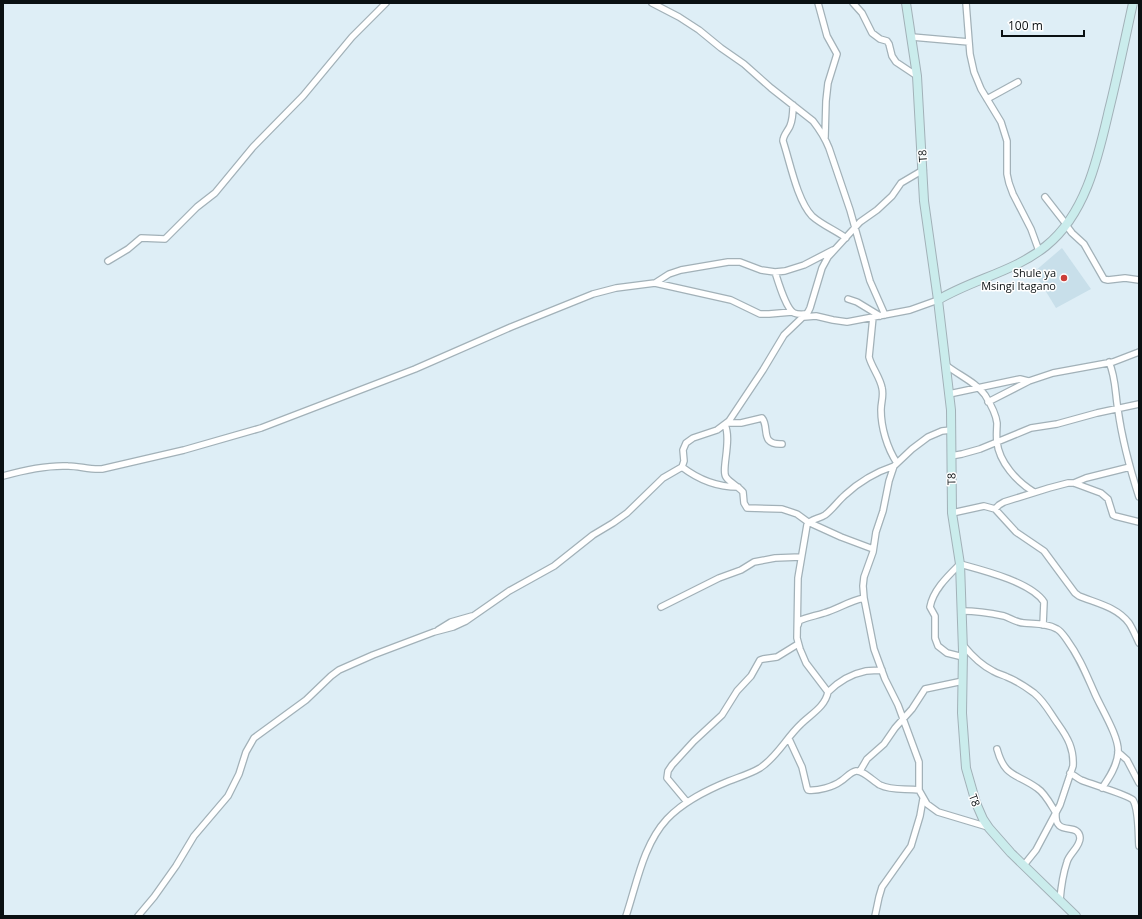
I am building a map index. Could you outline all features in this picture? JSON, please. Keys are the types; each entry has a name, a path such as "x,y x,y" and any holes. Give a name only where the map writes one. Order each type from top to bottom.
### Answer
{"street":[{"path":"108,261 128,249 140,238 165,240 172,234 183,220 219,188 253,147 303,96 352,37 386,3"},
{"path":"652,3 679,17 699,30 744,64 771,88 813,121 825,138 839,175 870,280 883,315"},
{"path":"818,3 827,36 837,54 831,73 827,95 825,138"},
{"path":"853,3 862,13 872,33 880,39 888,41 892,56 896,62 917,76"},
{"name":"T8","path":"906,3 917,76 924,201 949,394 952,513 960,564 963,645 962,725 966,768 976,803 989,828 1076,916"},
{"path":"966,3 969,42 974,72 981,89 998,116 1005,133 1008,147 1009,183 1013,194 1028,220 1039,251"},
{"path":"3,476 26,470 58,466 76,466 102,469 234,437 262,428 415,369 585,297 616,288 654,283 731,300 760,314 793,313 847,322 921,307 938,300 960,288 1006,270 1039,251 1066,225 1083,196 1095,166 1118,76 1133,3"},
{"path":"912,37 969,42"},
{"path":"987,99 1018,82"},
{"path":"793,105 793,114 790,126 783,138 783,141 796,186 811,214 846,238"},
{"path":"138,916 158,892 194,836 228,796 239,774 246,752 254,738 306,700 339,670 434,632 453,628 476,615 509,592 543,574 563,560 593,535 627,512 663,478 682,467 684,461 684,446 688,440 712,433 726,424 763,370 784,334 805,315 810,308 823,264 866,216 871,214 890,198 901,183 923,170"},
{"path":"1045,197 1066,225 1084,244 1104,279 1125,278 1139,280"},
{"path":"654,283 669,274 681,270 731,262 740,262 756,269 775,272 785,271 795,268 836,248"},
{"path":"775,272 786,303 793,313 794,325"},
{"path":"848,299 883,315"},
{"path":"874,317 870,362 878,374 883,389 881,413 887,443 895,464 888,481 873,549 864,577 864,598 871,640 882,670 904,719 906,729 919,762 920,790 923,799 931,808 938,812 989,828"},
{"path":"988,402 1028,381 1053,373 1109,362 1139,352"},
{"path":"1109,362 1114,377 1118,409 1130,467 1139,497"},
{"path":"946,366 978,387 986,396 996,417 997,442 999,450 1012,472 1024,486 1034,492"},
{"path":"949,394 1020,379 1028,381"},
{"path":"951,456 971,452 1031,428 1057,424 1139,404"},
{"path":"726,424 741,423 762,418 765,422 765,432 770,440 773,443 782,444"},
{"path":"726,424 728,436 725,475 729,481 739,487 744,494 744,503 747,508 778,508 797,514 808,522 873,549"},
{"path":"828,692 806,663 798,644 798,584 804,533 808,522 826,514 844,495 862,482 895,464 928,437 942,431 951,430"},
{"path":"682,467 704,481 719,486 739,487"},
{"path":"995,509 1004,502 1034,492 1074,483 1086,478 1130,467"},
{"path":"1074,483 1105,495 1113,515 1139,522"},
{"path":"952,513 984,506 995,509 1016,532 1044,551 1075,593 1120,615 1128,623 1139,643"},
{"path":"660,607 719,578 741,570 754,562 775,558 801,557"},
{"path":"963,657 947,653 938,646 935,638 935,619 930,607 935,593 946,577 960,564 995,574 1024,586 1038,595 1044,602 1043,625"},
{"path":"798,626 799,621 813,615 824,613 864,598"},
{"path":"962,611 990,613 1020,622 1051,626 1059,630 1075,652 1087,673 1094,693 1106,715 1118,746 1115,766 1102,788"},
{"path":"687,802 667,778 668,771 694,740 722,715 737,691 751,676 760,660 776,657 798,644"},
{"path":"963,645 971,655 985,666 994,672 1021,684 1045,703 1069,739 1071,745 1073,760 1060,805 1036,850 1024,865"},
{"path":"626,916 644,858 654,836 668,818 687,802 718,786 760,768 789,739 800,724 825,702 828,692 836,685 853,675 865,671 882,670"},
{"path":"789,739 802,767 808,790 836,784 848,775 860,771 867,759 884,744 895,728 904,719 925,688 963,681"},
{"path":"997,749 1002,764 1007,770 1037,788 1056,813 1055,820 1059,826 1078,832 1080,837 1079,844 1067,862 1060,900"},
{"path":"1118,752 1127,760 1139,783"},
{"path":"860,771 873,781 888,788 920,790"},
{"path":"1070,773 1080,779 1126,796 1136,802 1139,846"},
{"path":"875,916 882,888 911,846 920,816 923,799"}],"shaded area":[{"path":"1062,248 1091,289 1056,308 1034,272"}],"place":[{"name":"Shule ya Msingi Itagano","path":"1064,278"}]}
